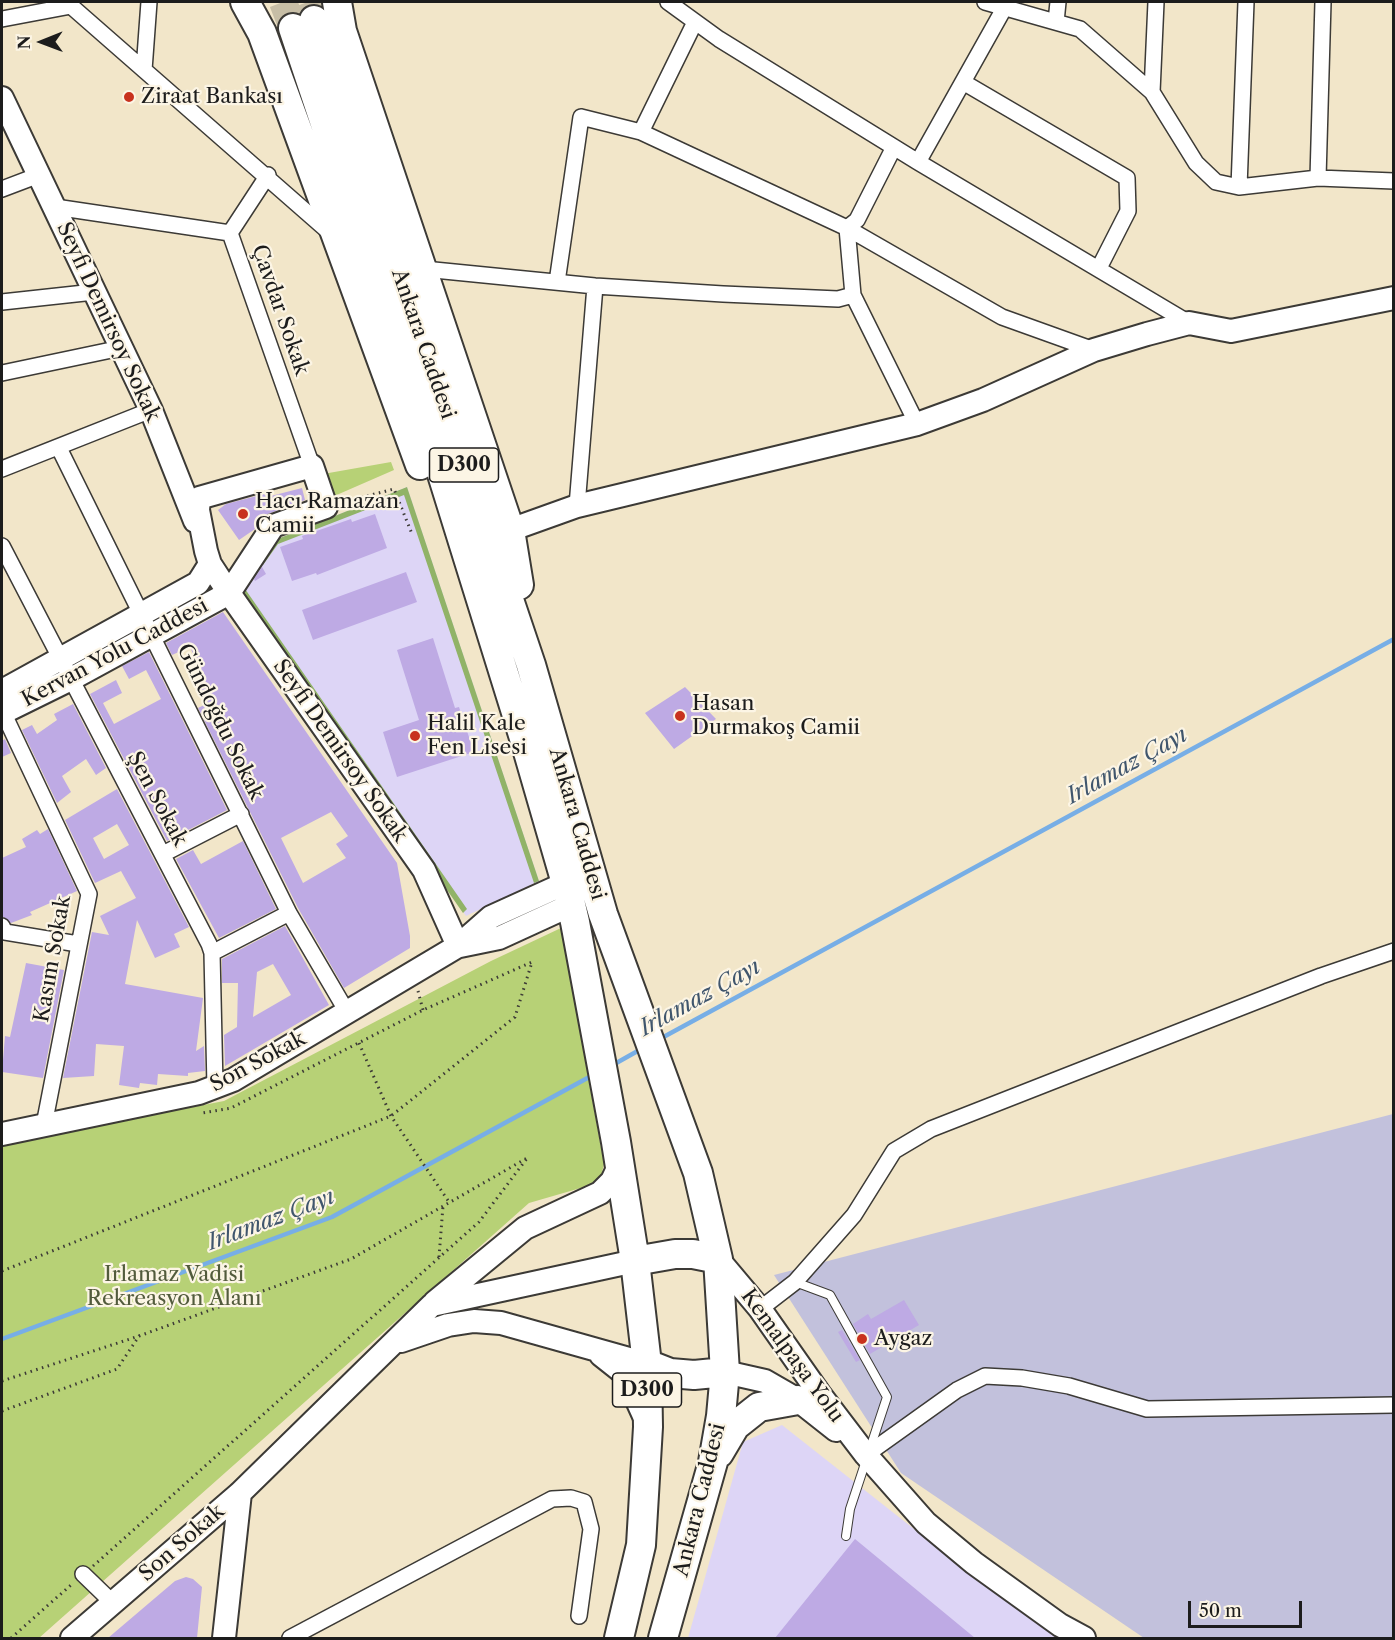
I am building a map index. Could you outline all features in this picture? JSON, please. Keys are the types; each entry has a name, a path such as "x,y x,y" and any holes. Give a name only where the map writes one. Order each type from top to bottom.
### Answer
{"highway":[{"path":"245,2 262,33 469,600 524,738"},
{"path":"337,2 342,31 510,530 531,664"},
{"name":"Ankara Caddesi","path":"620,1638 641,1545 648,1427 647,1364 635,1261 618,1153 571,903 524,738 304,24 531,664 603,915 698,1173 718,1259 725,1372 713,1462 663,1638"},
{"path":"635,1261 675,1254 693,1254 718,1259"},
{"path":"647,1364 670,1373 694,1375 725,1372"},
{"path":"713,1462 735,1425 759,1407 798,1400"}],"main road":[{"name":"Seyfi Demirsoy Sokak","path":"2,98 151,410 208,557 229,593 424,870 458,946"},
{"path":"510,530 577,507 917,424 983,400 1094,350 1189,323 1231,331 1394,298"},
{"path":"208,557 198,510 199,498 312,466 326,507 273,526 229,593"},
{"name":"Kervan Yolu Caddesi","path":"2,706 59,658 198,583 208,557"},
{"name":"Kervan Yolu Caddesi","path":"2,706 71,679 229,593"},
{"name":"Son Sokak","path":"2,1134 215,1087 233,1080 458,946 492,917 571,903"},
{"name":"Son Sokak","path":"72,1638 240,1493 432,1305 525,1228 600,1193 612,1181 618,1153"},
{"name":"Kemalpaşa Yolu","path":"718,1259 760,1309 866,1455 926,1523 990,1575 1060,1625 1084,1638"},
{"path":"432,1305 635,1261"},
{"name":"Son Sokak","path":"391,1345 424,1331 474,1321 501,1323 647,1364"},
{"name":"Son Sokak","path":"593,1349 625,1374 648,1427"},
{"name":"Kemalpaşa Yolu","path":"725,1372 765,1381 798,1400 866,1455"},
{"path":"225,1638 240,1493"}],"street":[{"path":"144,70 149,2"},
{"path":"668,2 719,39 918,162 1189,323"},
{"path":"984,2 1006,5 1080,29 1152,92 1196,163 1216,182 1239,187 1318,178 1394,181"},
{"path":"1056,22 1058,2"},
{"path":"1152,92 1156,2"},
{"path":"1239,187 1246,2"},
{"path":"1318,178 1323,2"},
{"path":"918,162 1006,5"},
{"path":"2,19 71,6 268,175 339,241"},
{"path":"641,132 695,22"},
{"path":"963,82 1127,178 1128,211 1099,268"},
{"path":"557,282 582,117 641,132 847,228 1002,317 1094,350"},
{"path":"847,228 857,220 894,147"},
{"path":"2,189 39,175"},
{"path":"230,233 268,175"},
{"name":"Çavdar Sokak","path":"55,207 230,233 312,466"},
{"path":"847,228 853,295 917,424"},
{"path":"424,269 595,286 780,296 838,298 853,295"},
{"path":"577,507 595,286"},
{"path":"2,302 94,292"},
{"path":"2,373 121,348"},
{"path":"2,469 60,448 151,410"},
{"name":"Gündoğdu Sokak","path":"60,448 289,913 347,1012"},
{"name":"Şen Sokak","path":"2,546 205,934 212,953 215,1087"},
{"name":"Kasım Sokak","path":"2,706 89,894 44,1125"},
{"path":"163,854 241,814"},
{"path":"212,953 289,913"},
{"path":"2,926 5,932 78,944"},
{"path":"760,1309 795,1282 854,1215 894,1151 931,1129 1321,976 1394,951"},
{"path":"866,1455 957,1390 985,1376 1022,1378 1069,1386 1147,1409 1394,1405"},
{"path":"290,1638 552,1499 571,1498 584,1502 591,1528 579,1616"},
{"path":"83,1574 113,1603"}],"lane":[{"path":"795,1282 830,1295 886,1397 850,1509 846,1536"}],"path":[{"path":"326,507 394,489 412,534"},
{"path":"2,1271 392,1116 515,1017 532,962 423,1010"},
{"path":"359,1042 392,1116 449,1203"},
{"path":"2,1381 139,1336 351,1259 528,1157 479,1222 11,1638"},
{"path":"440,1257 443,1206"},
{"path":"2,1411 117,1369 139,1336"}],"shaded area":[{"name":"Halil Kale Fen Lisesi","path":"407,487 539,881 466,916 239,591 275,540"},
{"path":"1393,1114 1393,1638 1144,1638 901,1473 774,1275"},
{"path":"782,1425 961,1566 1070,1638 688,1638 743,1442"}],"green space":[{"path":"391,462 394,470 332,497 323,474"},
{"path":"407,487 539,881 534,883 404,495 278,544 263,565 259,562 275,540"},
{"path":"243,586 467,909 463,913 239,591"},
{"name":"Irlamaz Vadisi Rekreasyon Alanı","path":"561,928 604,1164 601,1177 591,1185 529,1203 39,1638 2,1638 2,1144 224,1101 491,961"}],"building":[{"name":"Hacı Ramazan Camii","path":"302,488 305,500 261,518 255,529 239,540 218,510 226,504 264,494 267,497"},
{"path":"375,514 387,548 317,575 316,573 292,581 280,547 303,539 302,536 351,519 352,522"},
{"path":"262,567 266,574 255,581 254,579"},
{"path":"406,572 417,602 313,640 302,610"},
{"path":"223,612 397,863 410,936 410,948 344,988 298,908 198,708 208,703 200,686 206,683 190,647 172,655 166,643","holes":["331,812 348,836 336,844 346,858 303,883 281,838"]},
{"path":"433,638 455,708 459,707 474,752 397,777 383,732 419,720 397,650"},
{"path":"149,652 227,810 167,841 90,694 116,680 122,693 103,703 114,724 161,699 146,670 129,679 122,666"},
{"name":"Hasan Durmakoş Camii","path":"685,687 716,719 674,749 645,713"},
{"path":"73,704 106,768 96,775 86,759 62,776 71,792 57,803 22,730 32,725 37,734 57,720 54,714"},
{"path":"5,739 11,753 2,757 2,741"},
{"path":"117,789 189,927 174,934 180,947 155,958 137,920 125,984 203,998 196,1051 204,1046 205,1071 188,1073 188,1076 158,1074 157,1085 140,1083 139,1088 119,1085 124,1046 96,1044 94,1076 63,1078 92,932 109,935 100,916 136,898 121,871 95,883 65,820","holes":["117,824 129,845 104,859 93,838"]},
{"path":"48,829 77,891 30,912 32,915 11,923 2,916 2,858 26,847 22,839 37,830 40,834"},
{"path":"243,841 276,909 219,938 176,859 193,850 201,864"},
{"path":"285,926 329,1005 225,1066 224,1035 237,1027 238,983 222,983 222,959","holes":["273,964 291,995 253,1017 257,972"]},
{"path":"26,963 64,970 43,1078 2,1072 5,1036 10,1037"},
{"path":"904,1300 919,1325 870,1354 853,1324 868,1314 871,1319"},
{"path":"842,1330 860,1360 856,1362 838,1332"},
{"path":"855,1539 975,1638 775,1638"},
{"path":"186,1577 193,1579 202,1587 197,1638 108,1638 175,1581"}],"waterway":[{"name":"Irlamaz Çayı","path":"658,1040 1394,639"},
{"name":"Irlamaz Çayı","path":"611,1066 643,1048"},
{"name":"Irlamaz Çayı","path":"2,1339 332,1217 593,1075"}],"tunnel":[{"path":"283,2 293,28"},
{"path":"308,2 314,20"}],"place":[{"name":"Ziraat Bankası","path":"129,97"},
{"name":"Hacı Ramazan Camii","path":"243,514"},
{"name":"Hasan Durmakoş Camii","path":"680,716"},
{"name":"Halil Kale Fen Lisesi","path":"415,736"},
{"name":"Aygaz","path":"862,1339"}]}
